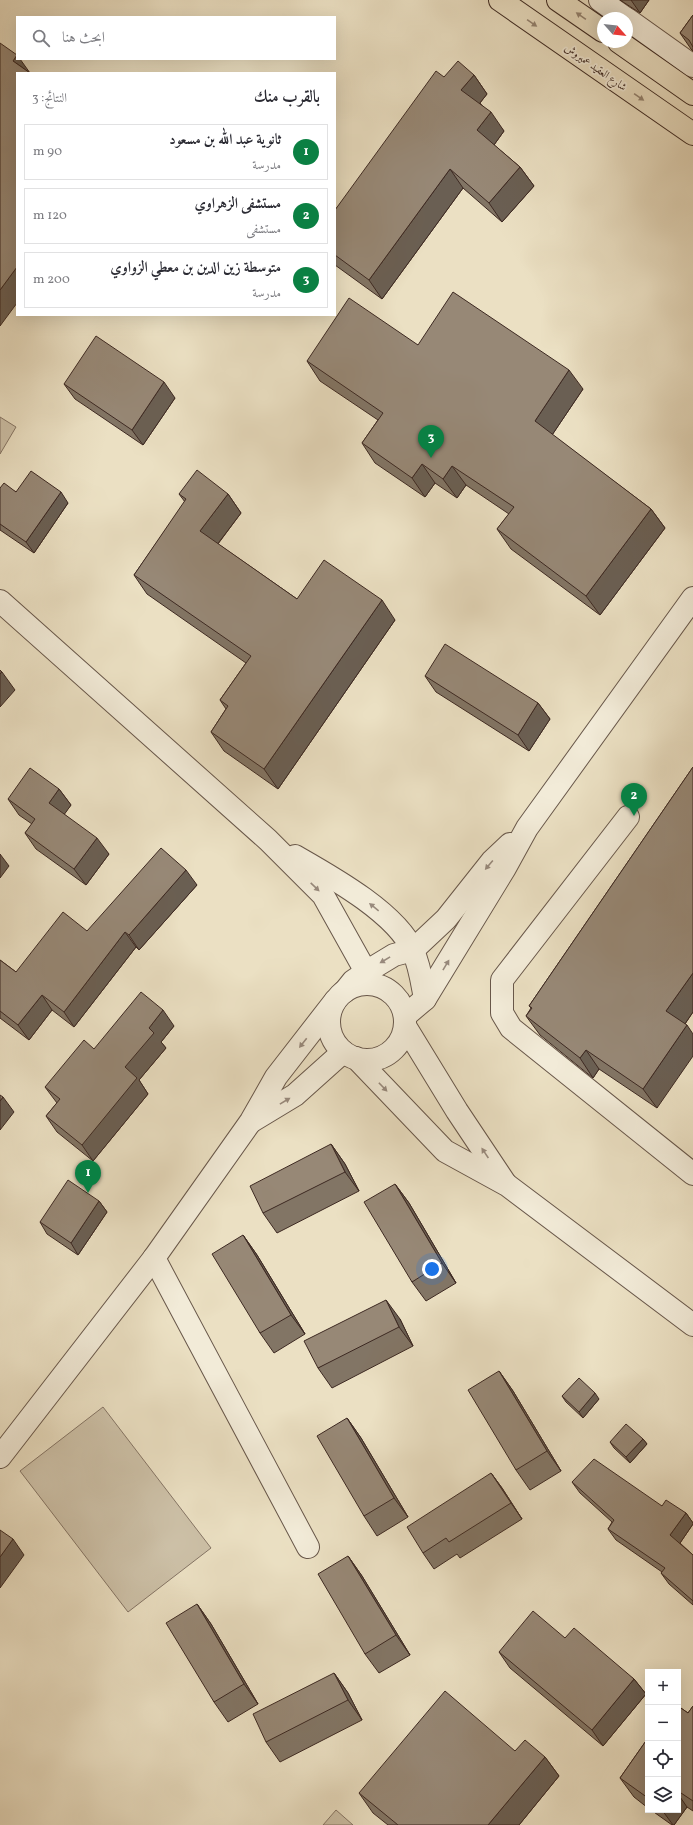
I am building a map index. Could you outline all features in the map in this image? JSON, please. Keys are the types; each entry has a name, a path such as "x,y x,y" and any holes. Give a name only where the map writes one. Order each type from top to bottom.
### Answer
{"main road":[{"path":"558,0 597,27"},
{"name":"شارع العقيد عميروش","path":"510,3 693,134"},
{"path":"628,48 693,94"}],"street":[{"path":"600,0 616,12"},
{"path":"633,24 693,66"},
{"path":"349,1055 367,1060 378,1058 397,1046 405,1021 425,999 505,868 527,828 693,598"},
{"path":"0,601 268,840 324,895 366,972"},
{"path":"628,817 502,980 502,1013 511,1028 693,1174"},
{"path":"0,1457 154,1258 251,1121 276,1077 340,996 353,981 366,972 394,955 413,950 446,919 492,862 527,828"},
{"path":"268,840 344,884 398,929 413,950 418,965 425,999"},
{"path":"507,1185 457,1110 405,1021 401,1004 393,993 382,986 369,983 356,985 340,996 330,1011 329,1028 335,1043 349,1055 444,1152 507,1185 693,1325"},
{"path":"251,1121 294,1095 349,1055"},
{"path":"154,1258 308,1547"}],"shaded area":[{"path":"0,417 16,427 0,454"},
{"path":"103,1407 211,1548 128,1612 20,1471"},
{"path":"336,1810 353,1825 323,1825"}],"building":[{"path":"693,15 693,47 689,40 680,33"},
{"path":"0,43 16,54 13,61 29,72 16,72 16,268 0,290"},
{"path":"458,61 474,75 461,90 491,112 477,130 520,167 489,203 450,169 369,280 336,256 336,209 436,71 444,77"},
{"path":"453,292 569,370 535,421 651,509 586,596 497,529 514,507 452,466 443,479 422,464 412,478 362,443 383,413 307,361 349,298 418,345"},
{"path":"96,336 164,382 132,430 64,384"},
{"path":"197,470 228,494 200,531 297,599 324,560 382,600 264,769 211,732 228,706 220,700 251,656 134,575 186,499 179,494"},
{"path":"31,471 61,492 26,542 0,524 0,488 4,483 16,492"},
{"path":"445,644 538,703 518,735 425,676"},
{"path":"693,767 693,973 666,1011 687,1025 643,1089 586,1050 580,1058 526,1016 532,1008 529,1006"},
{"path":"30,768 59,789 49,803 97,838 74,869 25,833 35,819 8,799"},
{"path":"161,848 186,870 129,935 125,932 64,1012 42,995 18,1025 0,1011 0,960 16,972 63,912 87,931"},
{"path":"141,992 163,1010 149,1028 154,1033 125,1067 137,1078 82,1145 46,1116 60,1099 45,1087 84,1040 94,1049"},
{"path":"331,1144 345,1172 263,1213 250,1186"},
{"path":"68,1180 99,1201 71,1243 40,1222"},
{"path":"395,1184 442,1263 412,1282 364,1202"},
{"path":"243,1235 291,1315 260,1333 212,1254"},
{"path":"386,1300 399,1327 318,1368 304,1341"},
{"path":"499,1371 547,1451 516,1470 468,1390"},
{"path":"579,1378 595,1393 579,1412 562,1396"},
{"path":"347,1418 394,1498 364,1516 317,1436"},
{"path":"626,1424 643,1439 626,1457 610,1442"},
{"path":"594,1459 662,1506 666,1500 686,1513 670,1535 693,1555 693,1601 661,1573 665,1568 608,1529 614,1520 572,1482"},
{"path":"491,1473 511,1503 449,1542 446,1538 423,1553 407,1527"},
{"path":"0,1530 13,1539 0,1557"},
{"path":"348,1556 396,1635 365,1654 318,1574"},
{"path":"197,1604 244,1684 214,1702 166,1623"},
{"path":"533,1611 565,1638 574,1628 634,1679 592,1730 499,1652"},
{"path":"334,1673 348,1700 266,1742 253,1714"},
{"path":"445,1691 515,1751 525,1740 545,1757 488,1825 398,1825 359,1793"},
{"path":"693,1706 693,1801 681,1793 681,1708 688,1713"},
{"path":"645,1742 645,1796 620,1778"}],"place":[{"name":"متوسطة زين الدين بن معطي الزواوي","path":"431,458"},
{"name":"مستشفى الزهراوي","path":"634,816"},
{"name":"ثانوية عبد الله بن مسعود","path":"88,1193"}]}
